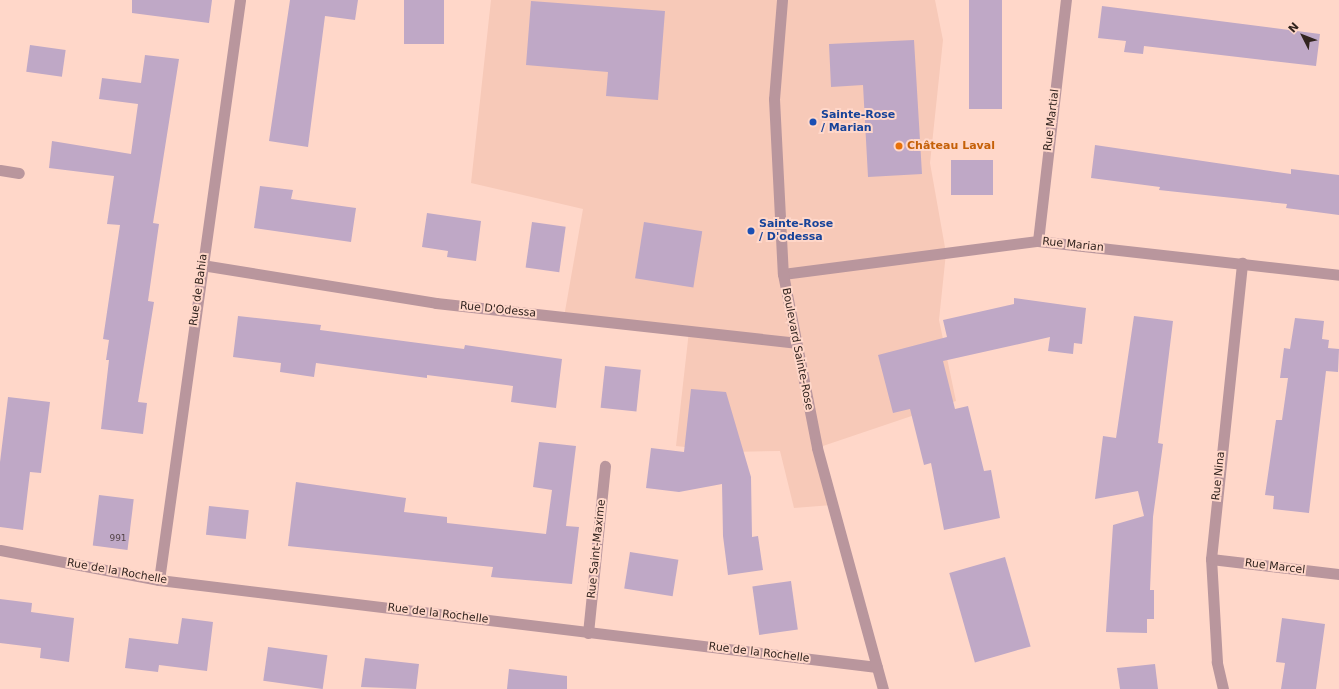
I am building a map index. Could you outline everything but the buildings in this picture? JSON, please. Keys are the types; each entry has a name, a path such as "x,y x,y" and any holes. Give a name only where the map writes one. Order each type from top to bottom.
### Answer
{"street":[{"name":"Rue de Bahia","path":"159,580 240,0"},
{"name":"Boulevard Sainte-Rose","path":"782,0 774,98 783,274 817,448 883,689"},
{"name":"Rue Martial","path":"1038,241 1066,0"},
{"path":"0,170 19,173"},
{"name":"Rue Marian","path":"783,274 1038,241 1242,262 1339,275"},
{"name":"Rue Nina","path":"1223,689 1217,662 1211,559 1242,262"},
{"name":"Rue D'Odessa","path":"202,265 436,303 796,342"},
{"name":"Rue Saint-Maxime","path":"588,633 606,466"},
{"name":"Rue de la Rochelle","path":"0,550 159,580 877,667"},
{"name":"Rue Marcel","path":"1211,559 1339,574"}],"shaded area":[{"path":"491,0 935,0 943,40 930,163 946,253 939,320 956,401 817,448 832,505 794,508 780,451 730,452 676,446 689,331 564,317 583,209 471,183"}],"place":[{"name":"Sainte-Rose / Marian","path":"813,122"},
{"name":"Château Laval","path":"899,146"},
{"name":"Sainte-Rose / D'odessa","path":"751,231"}]}
